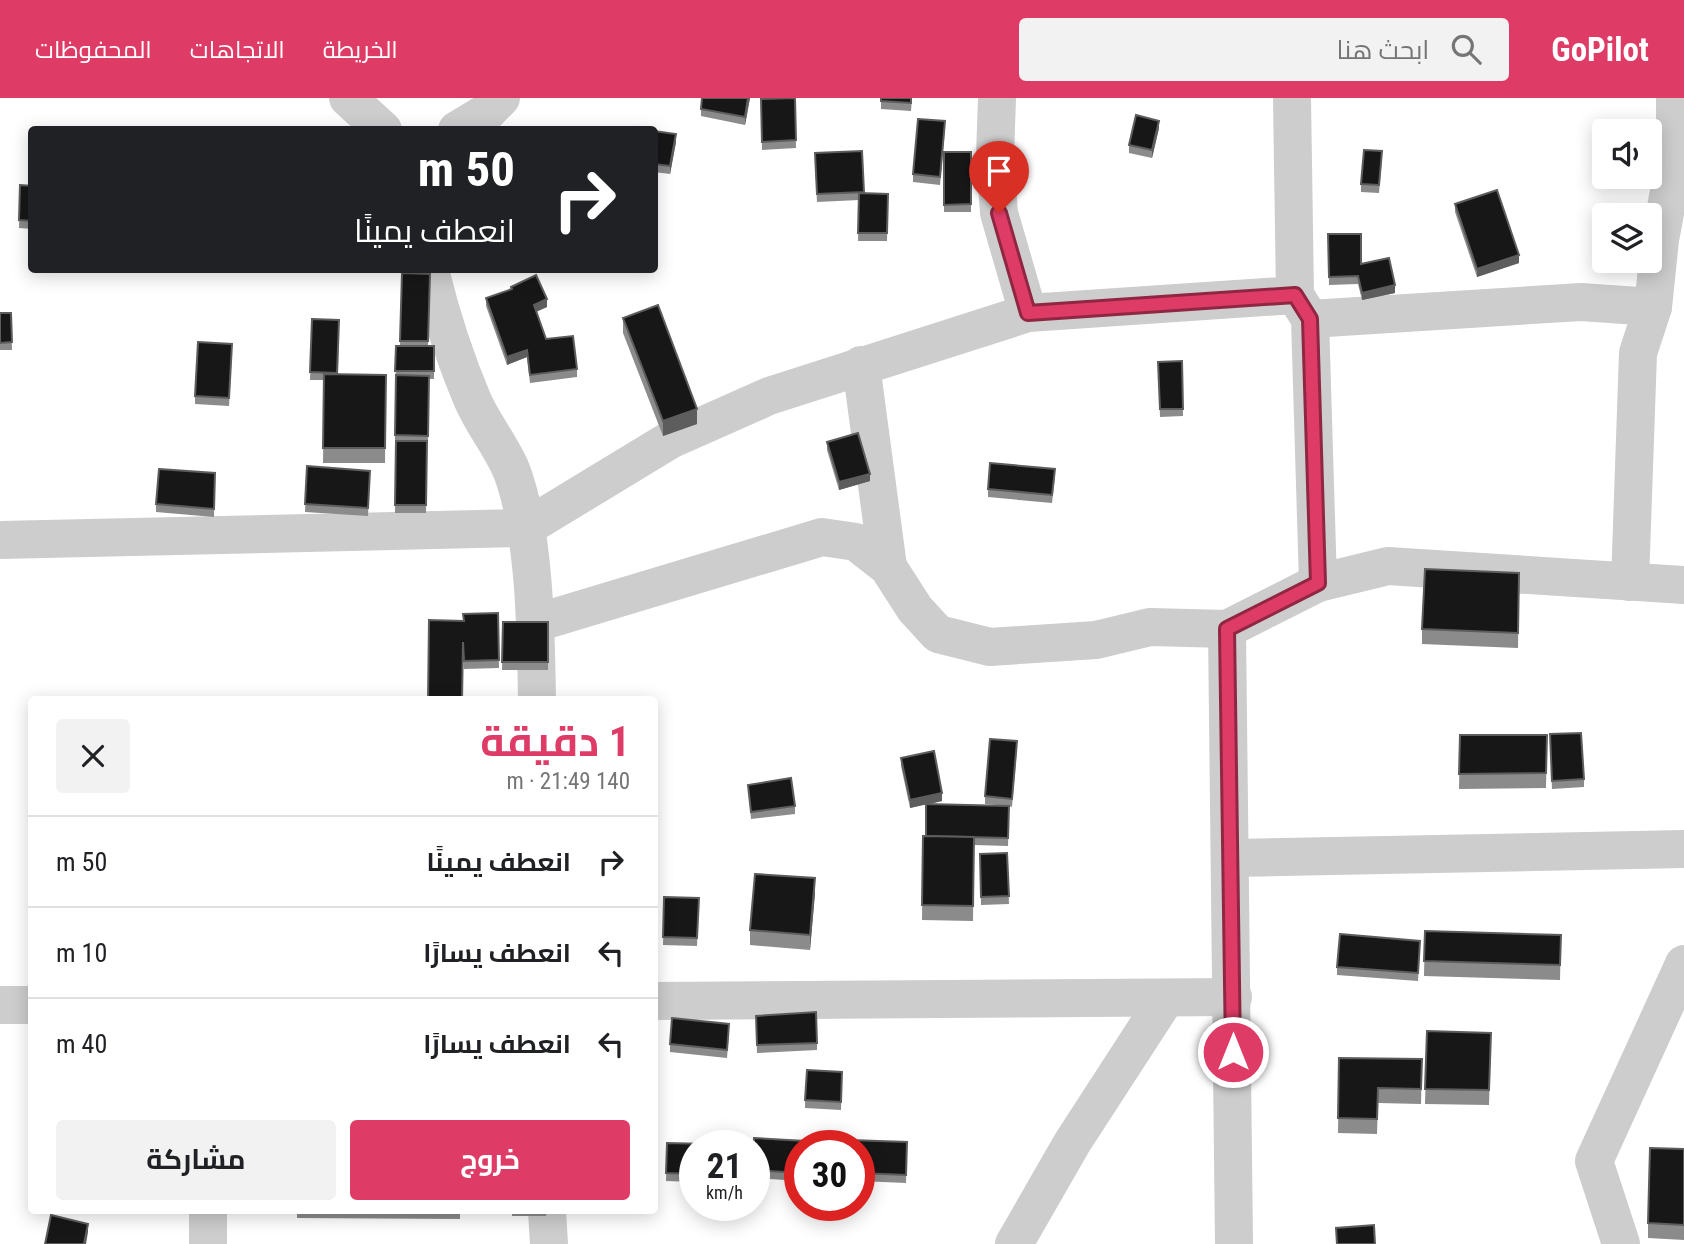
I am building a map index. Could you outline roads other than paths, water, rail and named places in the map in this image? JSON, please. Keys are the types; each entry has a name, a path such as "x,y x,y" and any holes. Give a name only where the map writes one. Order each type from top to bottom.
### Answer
{"street":[{"path":"348,98 379,126"},
{"path":"464,126 487,112 501,98"},
{"path":"997,98 995,156 999,213 1028,313"},
{"path":"1292,98 1318,583"},
{"path":"1630,582 1638,353 1653,307 1660,240 1675,159 1675,98"},
{"path":"431,273 443,323 474,403 512,472 524,528 536,623 537,696"},
{"path":"0,540 524,528 670,440 769,396 1028,313 1581,302 1653,307"},
{"path":"861,365 888,567"},
{"path":"536,623 822,537 856,542 888,567 915,609 938,634 990,648 1096,640 1150,627 1227,629 1318,583 1388,566 1684,585"},
{"path":"1227,629 1232,858 1234,1244"},
{"path":"1232,858 1684,849"},
{"path":"1620,1244 1594,1161 1684,964"},
{"path":"1014,1244 1072,1143 1166,998"},
{"path":"658,1001 1233,998"},
{"path":"0,1005 28,1004"},
{"path":"208,1214 208,1244"},
{"path":"547,1214 549,1244"}]}
